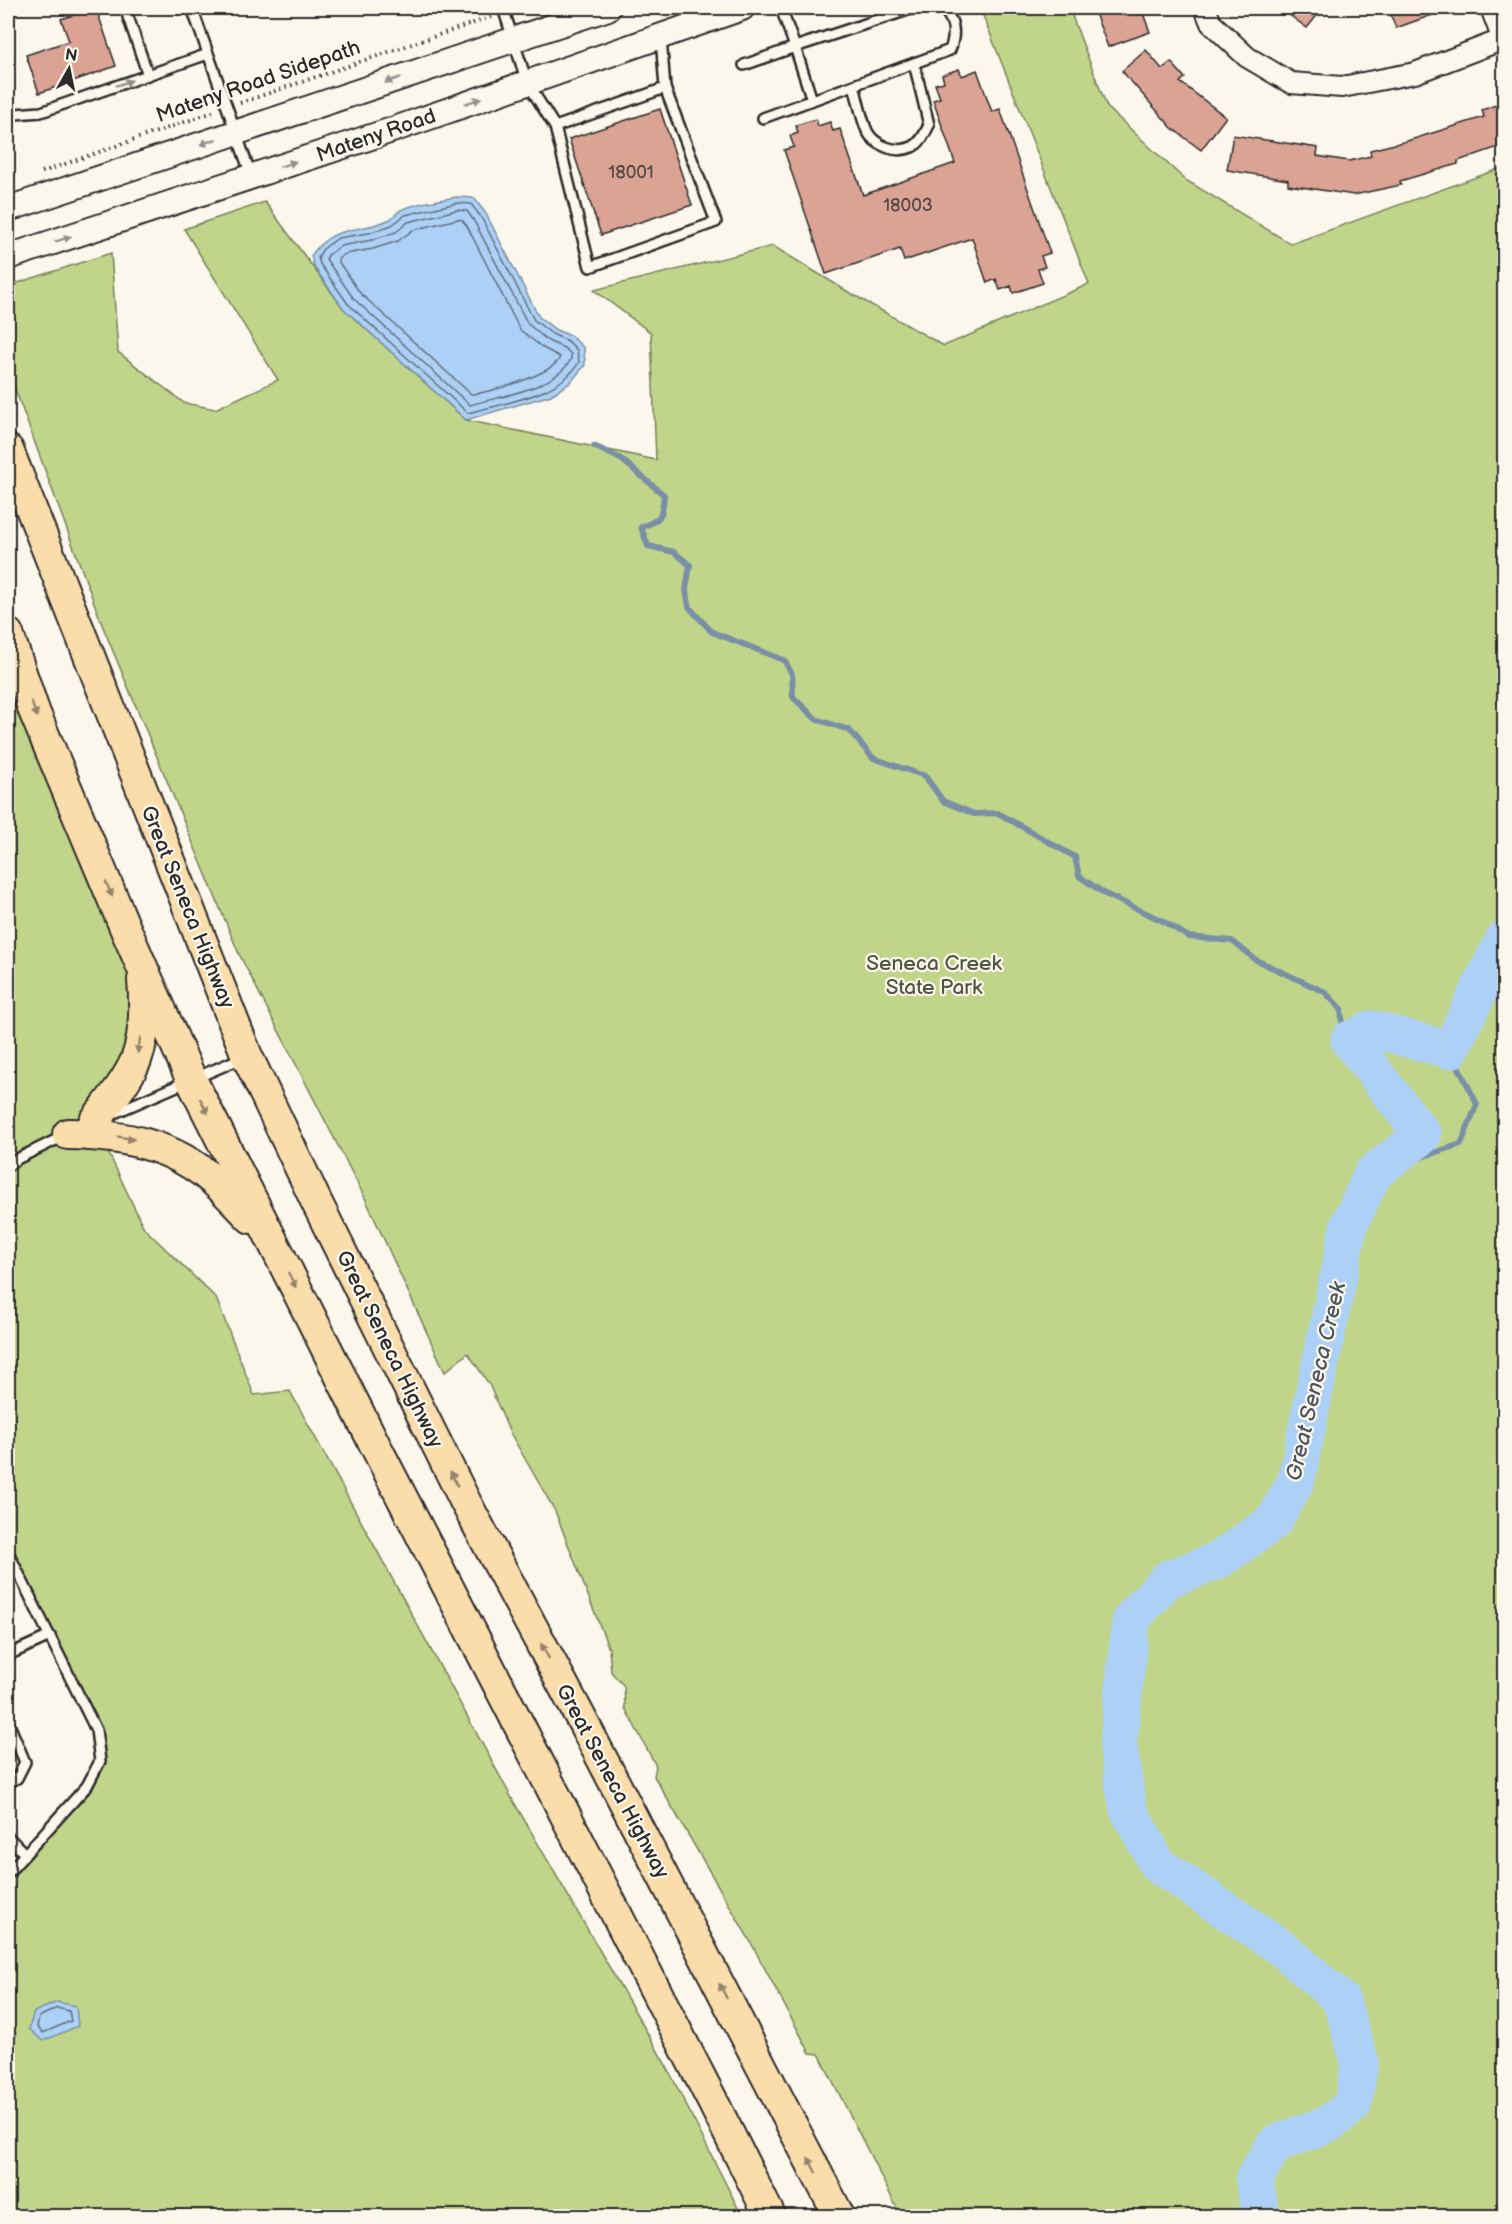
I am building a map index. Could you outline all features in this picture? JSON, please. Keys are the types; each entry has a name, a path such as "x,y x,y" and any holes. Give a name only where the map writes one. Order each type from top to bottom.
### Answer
{"main road":[{"name":"Great Seneca Highway","path":"8,450 247,1056 316,1201 466,1503 585,1726 839,2217"},
{"path":"8,634 34,711 190,1079 770,2217"},
{"path":"141,966 144,996 137,1058 124,1083 81,1128 135,1140 184,1161 213,1180 270,1237"}],"street":[{"path":"8,209 608,8"},
{"name":"Mateny Road","path":"8,257 742,8"},
{"path":"1205,8 1211,23 1247,57 1291,83 1342,87 1415,74 1504,40 1491,8"}],"lane":[{"path":"125,8 148,75"},
{"path":"192,8 251,176"},
{"path":"781,8 812,100"},
{"path":"744,65 914,8"},
{"path":"763,118 950,50 954,30 942,8"},
{"path":"504,10 527,82 555,127 590,267 716,222 665,88 661,36"},
{"path":"8,112 15,114 40,112 208,54"},
{"path":"854,85 868,132 879,144 895,150 912,147 923,138 929,125 914,63"},
{"path":"555,127 665,88"},
{"path":"8,1166 16,1159 81,1128 247,1056"},
{"path":"8,1552 96,1730 100,1761 87,1786 8,1873"},
{"path":"8,1655 50,1636"},
{"path":"8,1722 26,1762 17,1778 8,1783"},
{"path":"8,1837 25,1854"}],"path":[{"name":"Mateny Road Sidepath","path":"37,173 504,10"}],"green space":[{"name":"Seneca Creek State Park","path":"980,8 1069,8 1107,107 1184,179 1291,244 1504,167 1504,2216 901,2216 819,2054 810,2053 749,1939 654,1776 656,1766 625,1708 624,1686 611,1672 609,1649 555,1511 509,1431 489,1384 468,1353 445,1372 365,1198 239,954 103,627 8,370 8,286 111,253 118,352 184,403 215,409 278,380 184,229 265,202 343,308 466,420 656,460 651,333 594,290 773,246 944,346 1089,284"},
{"path":"8,606 141,966 141,1034 94,1122 144,1228 216,1298 254,1395 290,1391 515,1804 667,2067 742,2216 8,2216 8,1873 87,1786 100,1761 96,1730 8,1552"}],"water":[{"path":"457,197 474,198 486,214 539,317 556,330 571,336 584,348 585,365 570,383 551,395 466,420 343,308 314,267 311,256 328,238 337,234 377,224 409,207"},
{"path":"57,2002 76,2006 78,2026 43,2041 29,2029 34,2012"},
{"path":"8,2030 16,2033 8,2063"}],"building":[{"path":"96,8 116,66 39,93 26,55 69,41 61,19"},
{"path":"1093,8 1129,8 1132,14 1142,11 1150,32 1108,47"},
{"path":"1280,8 1323,8 1307,28"},
{"path":"1388,8 1446,8 1446,10 1396,28"},
{"path":"1146,50 1162,69 1171,62 1185,78 1180,82 1226,117 1201,150 1172,128 1122,71"},
{"path":"959,69 962,76 977,70 992,112 1000,109 1050,253 1041,256 1045,267 1038,269 1043,283 1013,293 1011,286 1000,290 996,279 987,283 972,238 904,261 900,249 826,274 784,150 794,147 790,136 798,133 796,125 816,119 818,126 830,122 833,131 840,129 863,195 955,163 933,100 940,98 935,84 944,82 942,75"},
{"path":"1504,102 1504,145 1458,161 1458,164 1400,181 1401,185 1354,195 1288,185 1288,180 1227,170 1233,135 1318,148 1317,156 1349,161 1371,156 1370,150 1484,117 1482,110"},
{"path":"660,109 692,205 601,235 569,139"}],"waterway":[{"path":"594,446 621,459 664,495 660,516 641,527 648,546 674,552 690,565 686,590 689,607 712,632 784,660 792,674 793,697 816,719 849,730 873,758 925,776 943,801 974,814 998,813 1075,857 1079,876 1105,894 1161,920 1189,937 1232,941 1256,960 1325,992 1341,1009 1343,1031 1349,1040"},
{"name":"Great Seneca Creek","path":"1261,2216 1254,2179 1275,2144 1330,2123 1353,2105 1360,2062 1341,2000 1282,1948 1158,1865 1128,1809 1118,1745 1131,1619 1168,1579 1219,1560 1273,1522 1296,1481 1349,1225 1373,1173 1423,1135 1349,1040 1372,1029 1450,1050 1504,939"},
{"name":"Great Seneca Creek","path":"1373,1173 1461,1144 1477,1104 1450,1050"}]}
